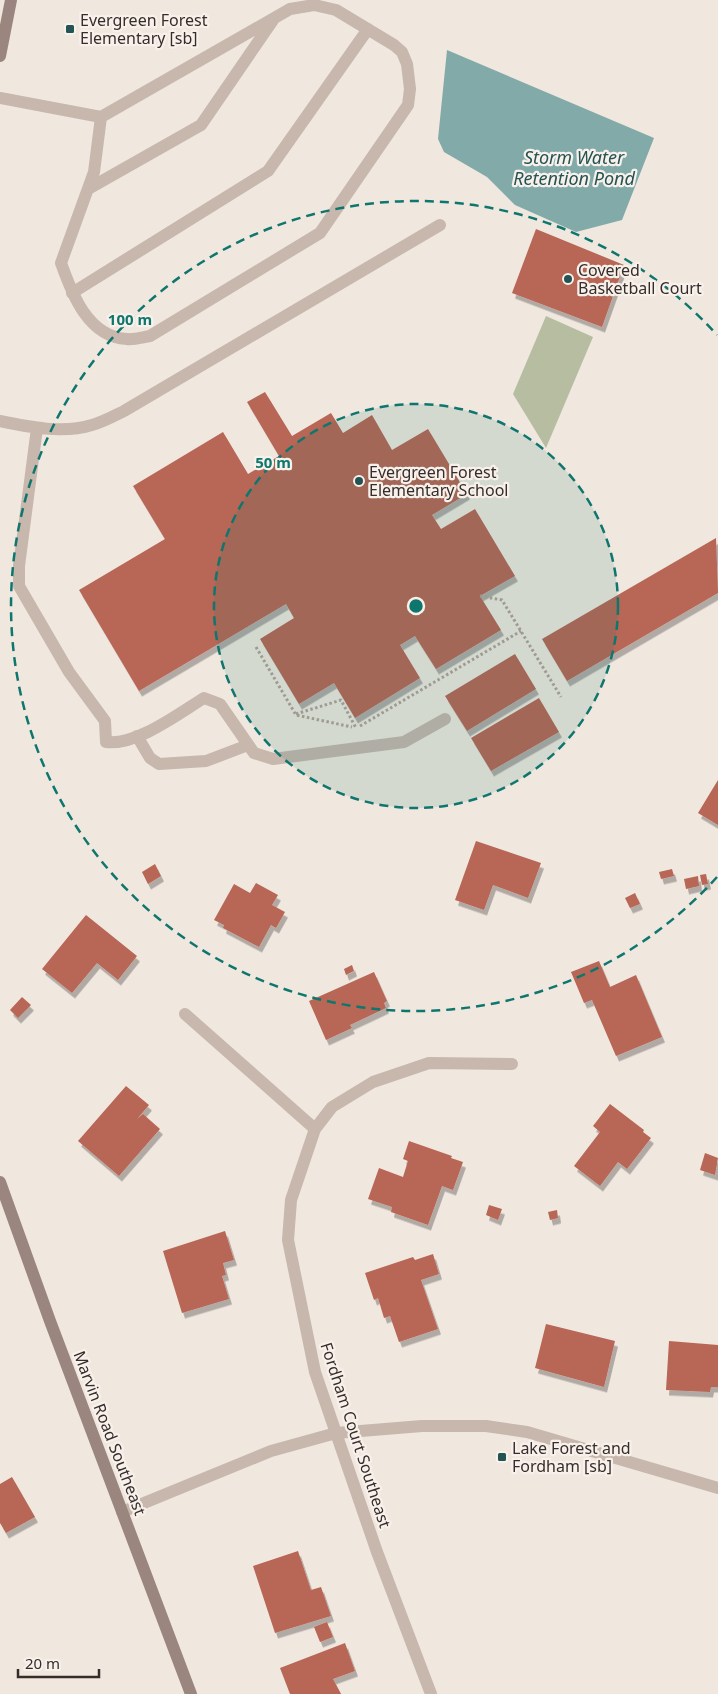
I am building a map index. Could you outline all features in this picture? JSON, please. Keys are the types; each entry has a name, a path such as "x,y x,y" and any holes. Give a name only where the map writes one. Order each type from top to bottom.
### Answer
{"street":[{"path":"0,56 11,0"},
{"path":"0,98 101,117 276,16 290,9 314,5 336,10 368,29 402,52 408,64 410,89 408,105 320,233 150,336 126,339 105,333 87,317 72,293 61,263 94,172 101,117"},
{"path":"88,189 201,125 276,16"},
{"path":"72,293 268,171 368,29"},
{"path":"0,421 37,428 74,428 92,425 124,411 440,225"},
{"path":"37,428 19,566 19,586 69,672 105,721 106,742 119,743 137,736 204,698 220,704 254,753 273,759 404,742 445,719"},
{"path":"137,736 150,758 159,764 206,762 248,745"},
{"path":"185,1014 316,1129"},
{"name":"Fordham Court Southeast","path":"431,1694 377,1552 315,1372 288,1240 291,1200 316,1129 332,1107 373,1082 429,1062 512,1064"},
{"name":"Marvin Road Southeast","path":"0,1182 191,1694"},
{"path":"122,1512 271,1451 336,1433 422,1426 486,1426 526,1432 718,1488"}],"path":[{"path":"480,596 502,600 561,697"},
{"path":"256,647 296,715 356,728 521,631"},
{"path":"296,715 341,700 356,728"}],"green space":[{"path":"546,316 593,337 546,448 513,394"}],"water":[{"name":"Storm Water Retention Pond","path":"447,50 654,138 622,220 576,232 515,205 487,177 444,152 438,139"}],"building":[{"name":"Covered Basketball Court","path":"536,229 624,265 602,327 512,293"},
{"path":"265,392 292,436 331,413 343,433 372,415 392,450 428,429 467,494 432,515 441,529 475,509 515,576 480,596 501,630 436,669 415,636 400,645 420,678 355,718 334,683 299,704 260,639 294,618 286,604 139,691 79,590 165,539 133,486 223,432 248,474 279,456 247,402"},
{"path":"716,538 718,593 567,681 542,639"},
{"path":"515,654 536,689 467,731 445,696"},
{"path":"539,698 559,732 491,771 471,738"},
{"path":"718,780 718,825 698,813"},
{"path":"476,841 541,863 528,898 493,885 484,910 455,900"},
{"path":"155,864 161,876 148,884 142,872"},
{"path":"672,869 674,876 661,879 659,872"},
{"path":"706,874 708,884 702,885 700,875"},
{"path":"698,876 699,886 686,889 684,879"},
{"path":"256,883 278,895 272,905 285,912 276,928 271,925 259,947 223,928 224,925 214,920 234,884 250,893"},
{"path":"635,893 640,904 630,908 625,898"},
{"path":"86,915 137,956 118,980 97,963 72,993 42,969"},
{"path":"599,961 610,987 636,975 662,1037 616,1056 592,1000 584,1003 571,972"},
{"path":"352,965 354,971 346,975 344,969"},
{"path":"374,972 387,1001 384,1003 386,1008 350,1025 352,1028 326,1040 309,1001"},
{"path":"22,997 31,1005 18,1018 10,1010"},
{"path":"126,1086 149,1105 137,1119 143,1114 160,1129 119,1176 78,1141"},
{"path":"610,1104 644,1130 643,1132 651,1138 627,1169 618,1162 600,1186 574,1166 600,1132 593,1126"},
{"path":"409,1141 452,1156 451,1158 463,1162 453,1190 442,1186 428,1225 391,1212 392,1207 368,1199 379,1168 403,1177 408,1161 403,1159"},
{"path":"705,1153 718,1158 715,1175 700,1170"},
{"path":"489,1205 502,1209 498,1220 486,1215"},
{"path":"557,1210 558,1218 550,1220 548,1212"},
{"path":"225,1231 234,1260 223,1263 226,1275 222,1276 229,1299 182,1313 163,1251"},
{"path":"433,1254 439,1274 421,1280 438,1329 399,1342 390,1316 384,1318 378,1298 374,1300 365,1273 413,1257 415,1260"},
{"path":"546,1324 615,1341 604,1387 535,1368"},
{"path":"669,1341 718,1345 718,1387 711,1387 710,1392 666,1390"},
{"path":"12,1477 35,1517 6,1533 0,1523 0,1484"},
{"path":"298,1551 311,1590 321,1587 331,1616 275,1633 253,1566"},
{"path":"327,1622 333,1637 320,1642 314,1627"},
{"path":"345,1643 355,1671 333,1679 341,1694 290,1694 280,1668"}],"place":[{"name":"Evergreen Forest Elementary [sb]","path":"70,29"},
{"name":"Covered Basketball Court","path":"568,279"},
{"name":"Evergreen Forest Elementary School","path":"359,481"},
{"name":"Lake Forest and Fordham [sb]","path":"502,1457"}]}
